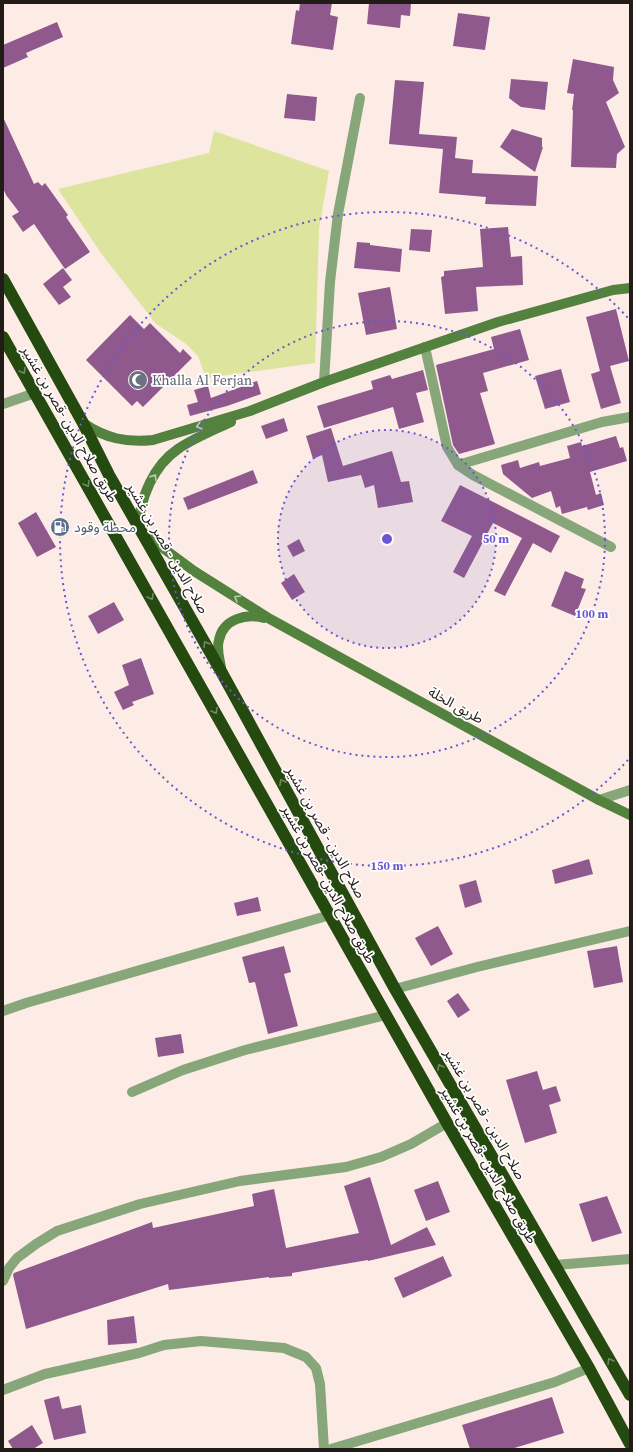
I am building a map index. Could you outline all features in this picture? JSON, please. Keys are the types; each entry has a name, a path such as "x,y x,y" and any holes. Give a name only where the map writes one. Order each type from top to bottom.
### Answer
{"highway":[{"name":"صلاح الدين - قصر بن غشير","path":"3,279 83,423 109,475 222,673 395,989 630,1395"},
{"name":"طريق صلاح الدين -قصر بن غشير","path":"3,338 447,1123 589,1368 630,1444"}],"street":[{"path":"324,382 330,282 338,214 360,98"},
{"path":"83,423 95,432 123,441 138,442 153,440 250,411 324,382 498,322 612,290 630,288"},
{"path":"425,346 447,447 458,465 473,475 612,546"},
{"path":"3,404 35,393"},
{"path":"141,530 139,514 147,489 153,478 168,458 178,449 250,411"},
{"path":"458,465 602,422 630,417"},
{"name":"طريق الخلة","path":"141,530 194,571 270,619 599,800 630,815"},
{"name":"طريق الخلة","path":"222,673 218,652 218,640 224,629 232,621 243,616 255,615 270,619"},
{"path":"599,800 630,790"},
{"path":"3,1011 26,1002 330,914"},
{"path":"395,989 477,967 630,931"},
{"path":"132,1092 183,1070 245,1050 386,1015"},
{"path":"3,1281 9,1268 17,1258 36,1244 57,1232 140,1204 240,1181 346,1167 381,1157 411,1144 447,1123"},
{"path":"555,1265 630,1258"},
{"path":"3,1390 44,1374 139,1353 164,1345 201,1341 284,1348 306,1357 316,1368 320,1384 324,1449"},
{"path":"331,1449 555,1382 589,1368"}],"green space":[{"path":"214,131 329,171 319,229 315,363 206,378 198,356 185,343 156,324 101,253 58,189 209,153"}],"building":[{"path":"300,3 332,3 330,15 338,17 333,50 291,44 296,10 299,11"},
{"path":"369,3 411,3 410,16 401,15 400,28 367,24"},
{"path":"458,13 490,17 485,50 453,46"},
{"path":"57,22 63,37 26,53 28,57 3,68 3,45"},
{"path":"573,59 614,67 613,80 619,93 606,102 625,147 617,154 616,168 571,167 572,110 574,94 567,93"},
{"path":"511,79 548,82 545,110 521,107 509,98"},
{"path":"395,80 424,82 419,134 457,137 455,158 473,160 472,173 538,176 536,206 485,204 486,197 439,193 443,149 389,144"},
{"path":"287,94 317,97 315,121 284,118"},
{"path":"3,117 34,184 38,182 42,186 45,183 68,215 66,217 90,252 65,269 34,224 23,232 12,216 19,212 6,195 3,188"},
{"path":"512,129 542,138 543,147 535,172 500,147"},
{"path":"508,227 511,257 522,256 523,285 476,287 478,311 445,314 441,277 444,276 444,271 483,267 480,229"},
{"path":"411,229 432,230 430,252 409,250"},
{"path":"357,242 402,249 400,272 354,268"},
{"path":"63,268 72,280 63,287 71,297 59,305 43,284"},
{"path":"390,287 397,329 366,335 358,293"},
{"path":"616,309 629,361 610,366 621,403 601,409 591,374 600,371 586,317"},
{"name":"Khalla Al Ferjan","path":"130,315 144,329 150,323 180,353 183,349 192,358 143,407 137,401 132,406 86,360"},
{"path":"520,329 529,360 483,373 488,391 480,393 495,444 459,454 453,445 436,365 494,349 491,337"},
{"path":"561,369 570,402 545,409 535,376"},
{"path":"423,370 428,390 416,393 424,422 399,429 393,407 324,428 317,406 373,389 371,381 390,375 392,379"},
{"path":"257,381 261,394 227,406 190,416 187,405 198,402 194,390 208,386 211,398"},
{"path":"284,418 288,431 266,439 261,426"},
{"path":"331,428 343,466 392,451 401,482 409,481 413,502 378,508 374,485 365,488 361,475 328,482 322,455 313,459 306,436"},
{"path":"616,436 620,448 623,447 627,461 590,472 596,495 601,493 604,505 588,510 587,507 562,514 560,506 556,508 551,491 532,498 503,474 501,465 518,460 520,468 539,462 540,466 570,458 567,446 581,442 582,446"},
{"path":"253,470 258,483 188,510 183,498"},
{"path":"460,485 560,536 551,553 533,543 505,596 494,591 522,538 493,523 464,578 453,572 472,536 441,521"},
{"path":"36,512 56,547 37,557 18,523"},
{"path":"299,539 305,551 293,557 287,546"},
{"path":"565,571 584,579 581,588 586,589 575,616 551,606"},
{"path":"294,574 305,592 292,600 281,583"},
{"path":"114,602 124,620 98,634 88,616"},
{"path":"141,658 154,694 132,702 134,705 123,710 114,692 129,685 122,665"},
{"path":"589,859 593,874 555,884 552,870"},
{"path":"476,880 482,902 465,908 459,885"},
{"path":"258,897 261,911 237,916 234,903"},
{"path":"438,926 453,954 431,966 415,938"},
{"path":"284,946 291,972 284,974 298,1026 268,1034 255,982 249,983 242,957"},
{"path":"617,946 623,982 594,988 587,951"},
{"path":"458,993 470,1010 458,1018 447,1001"},
{"path":"181,1034 184,1053 158,1057 155,1038"},
{"path":"537,1071 543,1090 556,1086 561,1101 549,1105 557,1133 525,1143 506,1080"},
{"path":"370,1177 391,1245 427,1227 436,1245 368,1261 292,1273 292,1276 269,1277 169,1290 168,1284 26,1329 13,1275 14,1273 152,1222 153,1228 254,1206 252,1194 274,1189 286,1248 359,1233 344,1186"},
{"path":"438,1181 450,1212 426,1221 414,1190"},
{"path":"607,1196 622,1233 592,1242 579,1204"},
{"path":"443,1256 452,1276 403,1298 394,1278"},
{"path":"134,1316 137,1343 108,1345 107,1320"},
{"path":"59,1396 62,1409 81,1405 86,1433 54,1440 44,1400"},
{"path":"552,1397 564,1433 511,1449 470,1449 462,1425"},
{"path":"32,1425 43,1443 33,1449 13,1449 8,1441"}],"place":[{"name":"Khalla Al Ferjan","path":"138,380"},
{"name":"محطة وقود","path":"60,527"}]}
